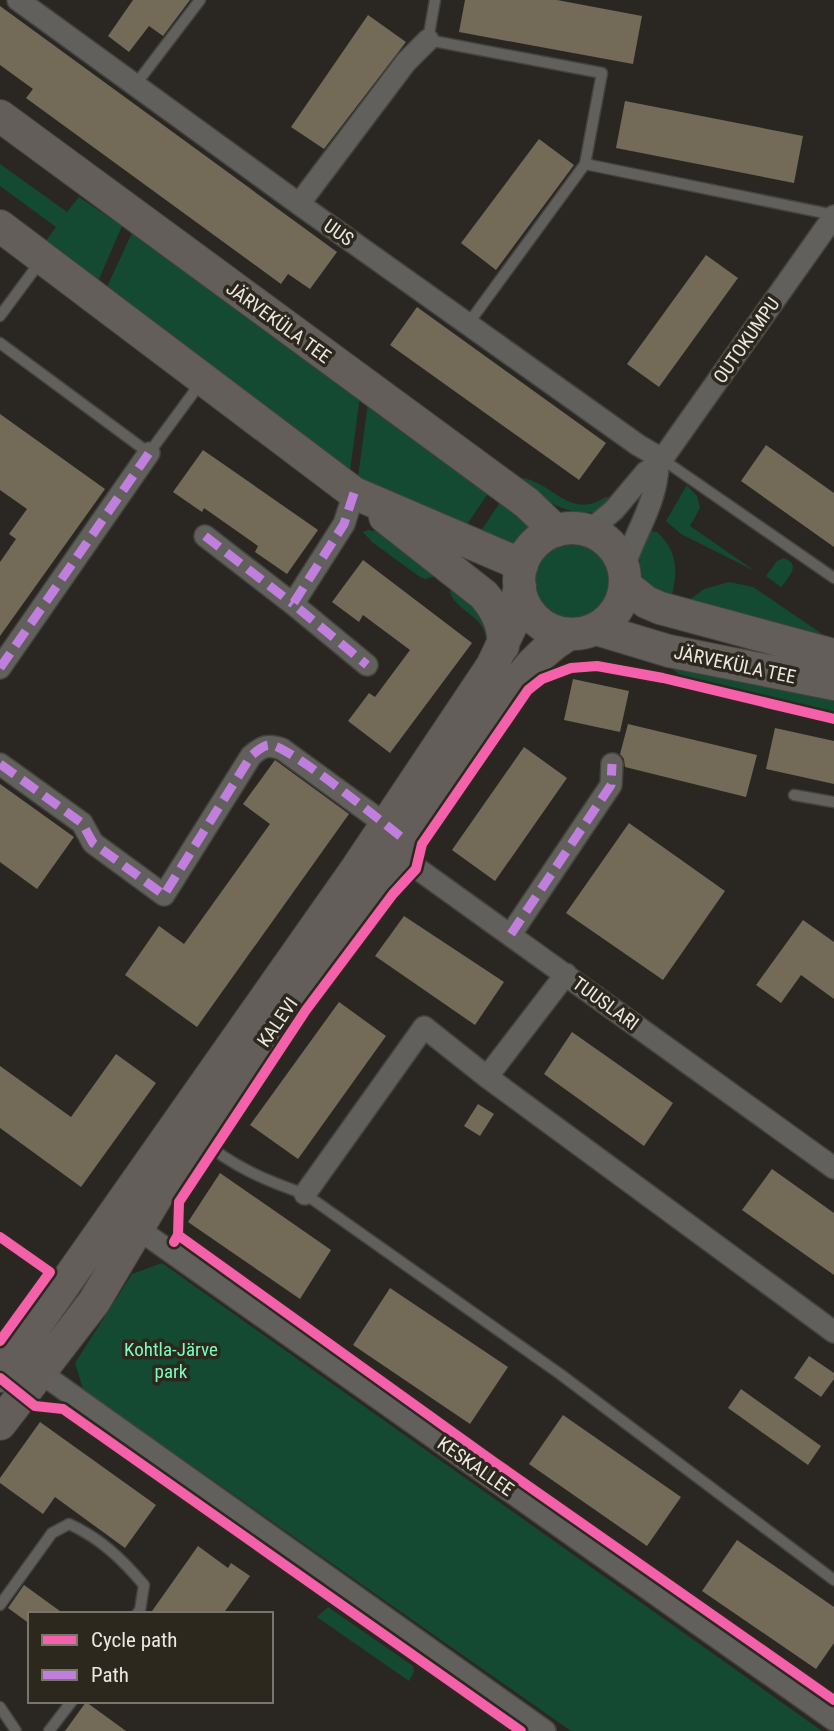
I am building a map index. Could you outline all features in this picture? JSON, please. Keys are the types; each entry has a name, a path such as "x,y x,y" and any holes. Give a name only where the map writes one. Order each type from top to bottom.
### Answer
{"main road":[{"name":"JÄRVEKÜLA TEE","path":"0,116 527,503 556,531"},
{"path":"0,226 204,378 484,595 494,607 501,623 503,646"},
{"path":"354,493 521,576"},
{"path":"572,528 589,531 604,539 615,551 625,576 621,603 611,618 582,632 560,633 543,626 530,613 522,598 521,576 529,550 541,538 572,528"},
{"name":"KALEVI","path":"0,1376 53,1303 127,1221 197,1136 391,839 503,646 512,624 521,576"},
{"name":"JÄRVEKÜLA TEE","path":"625,576 646,602 660,608 834,655"},
{"name":"JÄRVEKÜLA TEE","path":"582,632 834,684"},
{"name":"KALEVI","path":"0,1424 94,1302 127,1221 391,839 533,661 582,632"}],"street":[{"name":"UUS","path":"18,0 660,462"},
{"path":"299,204 406,62 428,40"},
{"name":"OUTOKUMPU","path":"589,531 614,510 636,481 660,462 834,215"},
{"path":"0,668 149,453"},
{"name":"OUTOKUMPU","path":"625,576 630,546 655,492 660,462"},
{"path":"293,604 344,524 354,493"},
{"path":"205,536 368,665"},
{"name":"TUUSLARI","path":"0,764 82,823 93,843 164,895 251,756 270,745 282,748 511,934 834,1168"},
{"path":"511,934 611,785 612,764"},
{"path":"487,1077 566,974"},
{"path":"305,1194 424,1027 487,1077 834,1332"},
{"name":"KESKALLEE","path":"127,1221 834,1720"},
{"path":"53,1303 36,1339 36,1357 41,1373 545,1731"}],"lane":[{"path":"136,84 200,0"},
{"path":"435,0 428,40 603,73 585,164 468,324"},
{"path":"585,164 834,215"},
{"path":"0,316 43,258"},
{"path":"0,343 149,453 204,378"},
{"path":"660,462 834,578"},
{"path":"794,794 834,802"},
{"path":"197,1136 212,1149 261,1179 305,1194 560,1374 834,1580"},
{"path":"0,1605 52,1533 69,1524 92,1534 123,1561 144,1585 138,1612"},
{"path":"49,1731 70,1703"},
{"path":"0,1707 16,1731"}],"green space":[{"path":"0,164 67,212 79,197 122,226 96,286 43,245 56,227 0,186"},
{"path":"132,233 360,396 350,471 105,291"},
{"path":"368,403 489,492 464,529 406,505 358,477"},
{"path":"524,478 573,503 583,505 605,497 614,498 601,511 567,510 537,494 519,480"},
{"path":"687,485 697,496 700,508 690,526 755,571 681,534 666,521"},
{"path":"501,501 530,527 513,546 477,537"},
{"path":"649,531 657,532 670,548 673,557 675,575 669,605 651,588 641,573 640,556"},
{"path":"363,532 382,532 437,571 433,577 420,577 372,542"},
{"path":"572,543 587,546 599,555 608,567 611,582 608,597 599,609 587,618 572,621 557,618 545,609 536,597 533,582 536,567 545,555 557,546"},
{"path":"783,558 789,560 793,567 781,587 766,576 777,561"},
{"path":"729,582 753,587 834,642 688,601 704,589"},
{"path":"452,585 481,605 494,633 486,642 482,627 452,597"},
{"path":"674,663 834,698 834,712 682,677 673,669"},
{"name":"Kohtla-Järve park","path":"162,1263 822,1731 571,1731 83,1389 75,1363 132,1274"},
{"path":"328,1607 413,1666 414,1672 409,1681 317,1617"}],"building":[{"path":"133,0 190,0 163,36 149,26 129,52 108,36"},
{"path":"465,0 557,0 642,16 633,64 459,32"},
{"path":"0,6 337,252 310,289 288,274 281,284 26,98 33,89 0,65"},
{"path":"368,15 406,42 324,149 291,127"},
{"path":"625,101 803,136 794,183 616,148"},
{"path":"539,139 574,165 496,270 461,243"},
{"path":"706,255 738,278 659,387 627,364"},
{"path":"417,307 606,443 579,480 390,345"},
{"path":"0,414 105,489 0,636 0,562 16,539 9,534 27,509 0,490"},
{"path":"766,445 834,493 834,547 741,481"},
{"path":"203,450 318,530 287,574 255,552 258,546 204,508 202,512 173,492"},
{"path":"363,560 472,643 390,753 348,721 369,693 375,697 410,650 363,615 359,622 332,602"},
{"path":"573,679 629,691 620,732 564,720"},
{"path":"628,724 757,755 746,797 625,767 620,754"},
{"path":"775,728 834,741 834,784 766,769"},
{"path":"524,747 567,778 495,881 452,850"},
{"path":"275,760 349,814 197,1027 125,975 159,926 184,944 270,824 243,804"},
{"path":"0,784 74,837 37,889 0,862"},
{"path":"629,823 725,891 663,980 566,913"},
{"path":"404,916 504,982 475,1025 375,956"},
{"path":"803,920 834,942 834,999 801,975 781,1003 756,985"},
{"path":"339,1002 386,1036 298,1159 250,1125"},
{"path":"572,1032 673,1103 644,1146 544,1074"},
{"path":"116,1054 156,1083 81,1187 0,1128 0,1066 71,1117"},
{"path":"478,1104 494,1114 480,1136 464,1126"},
{"path":"772,1169 834,1213 834,1275 742,1210"},
{"path":"220,1173 331,1250 300,1299 188,1222"},
{"path":"390,1288 508,1367 470,1424 353,1345"},
{"path":"809,1356 834,1373 834,1379 821,1397 794,1378"},
{"path":"741,1389 821,1446 808,1465 728,1408"},
{"path":"563,1415 681,1497 647,1546 529,1464"},
{"path":"40,1422 156,1505 125,1548 55,1497 43,1514 0,1483 0,1478"},
{"path":"737,1540 834,1607 834,1643 816,1669 702,1591"},
{"path":"198,1546 228,1568 231,1563 250,1576 224,1612 151,1612"},
{"path":"24,1585 61,1612 28,1612 28,1623 8,1608"},
{"path":"87,1703 126,1731 65,1731"}],"marked path":[{"path":"0,668 149,453"},
{"path":"354,493 344,524 293,604 367,665"},
{"path":"205,536 293,604"},
{"path":"0,764 82,823 93,843 164,895 251,756 267,745 280,748 296,757 405,840"},
{"path":"511,934 611,785 612,764"}],"cycle path":[{"path":"174,1242 178,1235 179,1202 306,1010 393,894 416,869 422,844 528,690 542,679 571,668 597,666 663,678 834,719"},
{"path":"178,1235 494,1462 834,1700"},
{"path":"0,1237 50,1272 0,1341"},
{"path":"0,1378 35,1406 63,1409 521,1731"}]}
